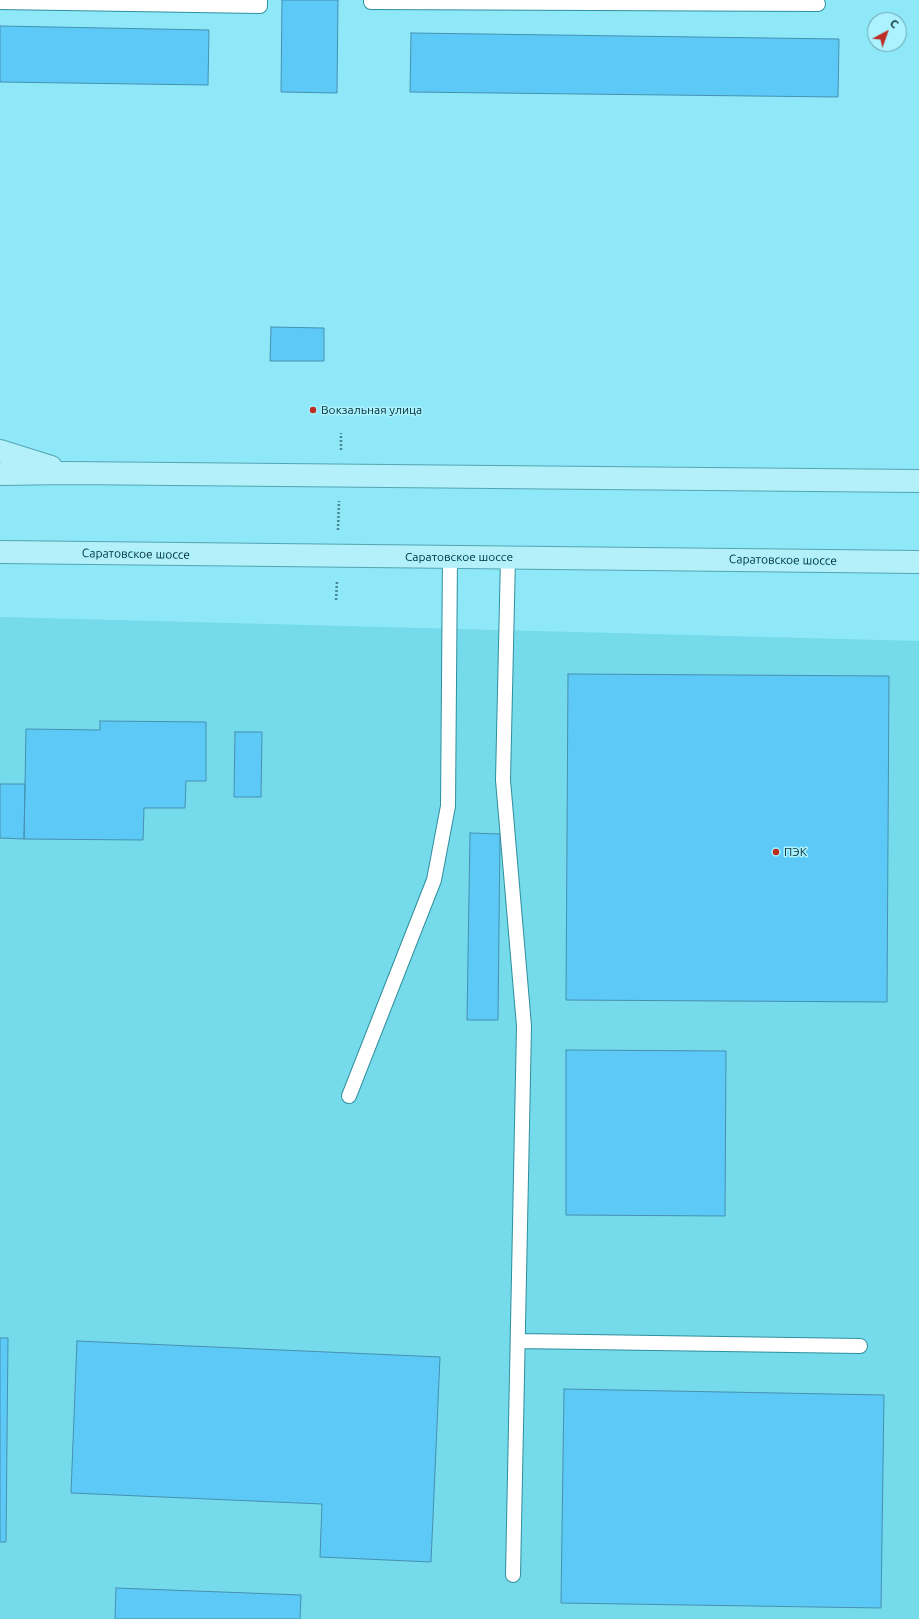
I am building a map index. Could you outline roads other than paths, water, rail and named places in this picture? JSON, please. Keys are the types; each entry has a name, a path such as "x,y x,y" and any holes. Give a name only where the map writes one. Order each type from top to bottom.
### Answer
{"main road":[{"path":"0,451 69,473"},
{"path":"0,474 69,473 919,481"},
{"name":"Саратовское шоссе","path":"0,552 919,562"}],"lane":[{"path":"0,2 260,6 260,0"},
{"path":"371,0 371,2 818,4"},
{"path":"349,1096 434,880 448,806 450,557"},
{"path":"508,557 503,780 524,1026 513,1575"},
{"path":"518,1341 860,1346"}],"place":[{"name":"Вокзальная улица","path":"313,410"},
{"name":"ПЭК","path":"776,852"}]}
